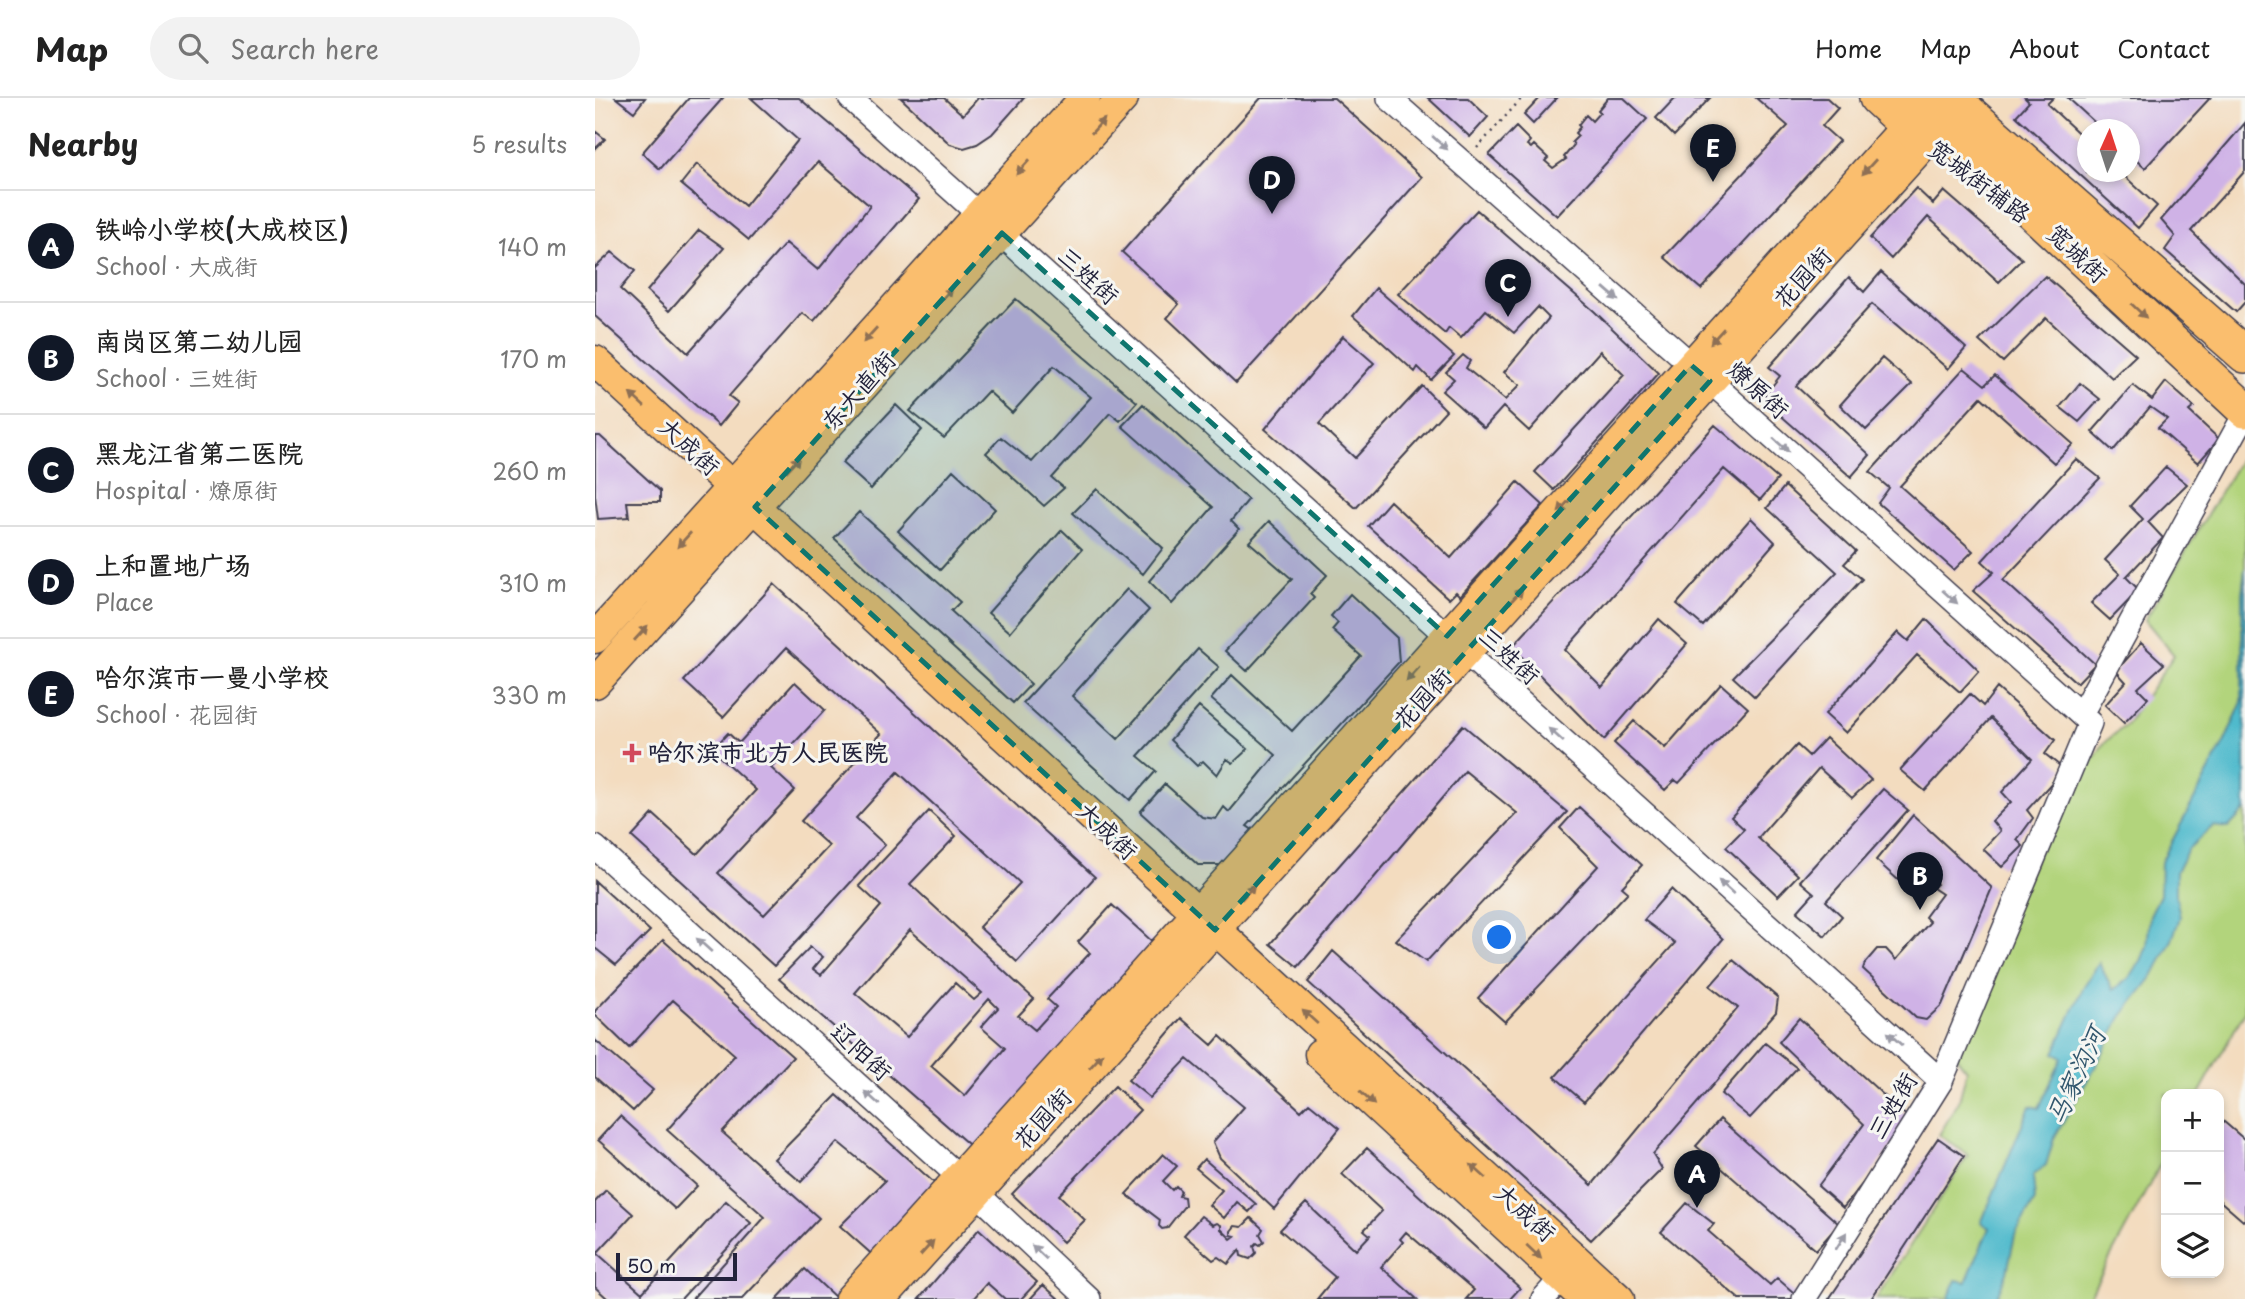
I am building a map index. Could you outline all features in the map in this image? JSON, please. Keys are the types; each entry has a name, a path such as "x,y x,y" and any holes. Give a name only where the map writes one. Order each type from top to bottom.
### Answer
{"highway":[{"name":"宽城街辅路","path":"1877,98 1939,110"},
{"name":"宽城街","path":"1939,110 2112,239 2245,355"},
{"name":"宽城街","path":"1939,110 2085,261 2245,412"}],"main road":[{"name":"东大直街","path":"595,683 748,515 991,224 1085,98"},
{"name":"东大直街","path":"595,638 725,494 991,224 1123,98"},
{"name":"花园街","path":"850,1299 968,1185 1939,110"},
{"name":"大成街","path":"595,361 725,494 1199,929 1619,1299"},
{"name":"大成街","path":"595,389 725,494"},
{"name":"大成街","path":"1199,929 1553,1289 1585,1299"},
{"name":"花园街","path":"881,1299 968,1185"}],"street":[{"name":"三姓街","path":"849,98 1941,1081 1804,1299"},
{"name":"燎原街","path":"1389,98 2086,718"},
{"path":"1941,1081 2086,718 2245,412"},
{"name":"辽阳街","path":"595,846 968,1185 1089,1299"}],"path":[{"path":"1463,163 1522,98"}],"highlighted area":[{"path":"1002,233 1447,636 1691,365 1710,381 1215,930 755,507"}],"green space":[{"path":"2245,451 2245,1011 2202,1089 2161,1089 2161,1163 2088,1299 1876,1299 1968,1155 1939,1135 1959,1101 1967,1070 1945,1043 2059,810 2105,742 2126,725 2174,655 2145,620"}],"water":[{"name":"马家沟河","path":"2245,568 2245,810 2228,828 2213,826 2188,849 2176,872 2176,896 2180,917 2172,940 2153,976 2121,1017 2054,1138 2046,1165 2033,1176 2035,1200 2015,1235 2007,1272 1996,1299 1948,1299 1956,1280 1966,1282 1989,1228 1981,1223 2030,1106 2039,1108 2062,1058 2054,1053 2084,986 2099,963 2113,990 2129,978 2141,961 2147,946 2150,915 2160,895 2161,862 2226,739 2242,702 2242,594"}],"building":[{"path":"616,98 645,98 634,112"},
{"path":"689,98 723,98 660,169 642,153"},
{"path":"751,98 799,98 919,199 814,321 802,313 729,396 738,403 719,426 595,316 595,266 612,252 635,271 620,289 688,353 786,243 818,270 870,206 818,162 749,240 681,184 697,164 745,206 798,140"},
{"path":"901,98 944,98 963,115 978,98 1024,98 992,134 977,144 964,148 950,144"},
{"path":"1261,98 1334,98 1422,177 1236,383 1167,318 1179,304 1122,252"},
{"path":"1428,98 1468,98 1488,117 1470,137"},
{"path":"1540,98 1557,98 1533,124 1524,115"},
{"path":"1608,98 1624,98 1647,119 1557,216 1489,155 1516,127 1530,141 1527,145 1531,148 1534,145 1548,158 1545,161 1553,168 1566,159 1564,157 1578,136 1575,133 1580,127 1578,125 1586,115 1592,121"},
{"path":"1675,98 1710,98 1674,136 1656,118"},
{"path":"1756,98 1827,98 1838,108 1822,126 1839,141 1701,289 1664,257 1788,126"},
{"path":"2025,98 2053,98 2047,104 2077,132 2077,172 2016,116 2029,102"},
{"path":"2068,98 2210,98 2145,168 2140,164 2140,119 2091,119"},
{"path":"2245,123 2245,171 2191,231 2245,284 2245,302 2236,312 2165,250 2175,236 2161,220"},
{"path":"595,131 605,139 595,149"},
{"path":"2088,182 2131,182 2157,206 2138,228"},
{"path":"1916,188 1933,204 1944,191 2022,259 1999,282 1928,217 1891,259 1870,238"},
{"path":"1477,210 1594,311 1659,373 1554,490 1535,472 1624,375 1600,351 1529,431 1503,407 1484,428 1442,391 1454,379 1446,372 1463,355 1470,361 1466,368 1505,400 1520,385 1504,372 1549,318 1538,307 1514,333 1486,310 1461,338 1449,328 1445,334 1398,294"},
{"path":"699,230 724,248 669,311 647,291"},
{"path":"1881,272 1966,348 1948,369 1872,304 1796,386 1870,455 1851,477 1762,399 1780,376 1769,367 1849,277 1864,292"},
{"path":"2045,276 2136,355 2112,378 2046,318 2003,362 1979,341"},
{"path":"1376,288 1454,356 1431,380 1418,367 1415,372 1353,316"},
{"path":"1016,299 1137,402 1120,421 1110,413 1052,478 1064,488 1044,506 986,453 1001,437 1032,462 1091,397 1054,366 1012,413 988,391 944,438 910,411"},
{"path":"1343,336 1374,363 1319,424 1355,458 1422,386 1446,410 1356,508 1265,429"},
{"path":"1882,358 1912,384 1866,430 1840,405"},
{"path":"1964,368 1985,385 1995,375 2073,444 2054,463 1981,397 1900,486 1973,551 1954,570 1878,503 1889,488 1870,472"},
{"path":"2166,382 2194,407 2189,411 2219,439 2198,463 2158,428 2167,419 2150,407 2113,451 2092,432 2133,385 2152,400"},
{"path":"2080,383 2100,399 2079,422 2060,407"},
{"path":"1143,404 1248,500 1231,521 1239,529 1172,604 1149,581 1213,507 1122,426"},
{"path":"896,405 922,430 871,489 842,463"},
{"path":"1715,425 1778,479 1760,500 1724,469 1565,650 1602,687 1659,619 1687,644 1604,740 1512,647"},
{"path":"595,436 600,436 660,491 660,502 627,502 629,517 598,519 595,495"},
{"path":"2076,459 2100,478 2003,580 2095,664 2077,683 1973,591 1994,572 1982,561"},
{"path":"2166,467 2187,484 2148,522 2163,538 2126,577 2139,590 2110,620 2091,603 2120,574 2105,560 2143,519 2130,506"},
{"path":"953,470 995,509 940,570 898,531"},
{"path":"1518,482 1543,505 1460,596 1456,592 1449,599 1368,526 1390,501 1451,558"},
{"path":"1785,486 1856,551 1844,564 1862,579 1755,697 1733,677 1837,572 1767,508"},
{"path":"1097,489 1163,548 1143,574 1073,513"},
{"path":"859,512 960,602 951,611 1031,684 1013,703 834,538"},
{"path":"1751,518 1775,542 1703,626 1677,604"},
{"path":"1269,521 1327,575 1310,594 1314,598 1247,671 1225,651 1292,579 1249,542"},
{"path":"1062,530 1082,549 1010,632 988,613"},
{"path":"774,584 1095,877 1017,962 979,927 1020,883 898,772 856,818 885,845 774,966 632,837 653,814 697,854 756,790 712,750 728,733 739,743 795,682 825,710 771,768 795,790 718,873 764,915 829,846 801,821 881,734 786,648 723,717 684,681"},
{"path":"1127,589 1149,610 1072,696 1118,739 1198,649 1219,667 1138,756 1156,771 1130,800 1023,703"},
{"path":"1350,594 1397,638 1399,662 1247,826 1254,831 1220,865 1198,865 1140,812 1165,784 1202,817 1216,819 1224,807 1229,812 1276,755 1211,699 1232,675 1292,731 1361,656 1332,630 1338,623 1331,616"},
{"path":"1926,619 1979,671 1960,692 1917,655 1846,733 1825,714 1898,632 1908,641"},
{"path":"2141,643 2164,664 2138,688 2148,698 2124,723 2105,705 2126,682 2116,671"},
{"path":"1721,684 1748,708 1679,783 1675,780 1665,790 1614,743 1634,721 1665,748"},
{"path":"1997,688 2055,740 2045,754 2064,769 2027,810 2033,818 2017,840 2023,846 2002,867 1983,849 2000,831 1992,821 2011,802 2002,792 2032,759 1991,718 1925,791 1900,770 1970,694 1983,706"},
{"path":"1199,707 1248,749 1233,763 1227,759 1217,775 1203,761 1197,766 1170,740"},
{"path":"1463,725 1567,812 1426,962 1396,940 1517,813 1465,771 1298,967 1270,944"},
{"path":"1826,738 1871,780 1852,798 1819,768 1758,838 1798,875 1778,896 1726,847 1744,829 1731,817 1797,745 1809,756"},
{"path":"1883,789 1908,810 1826,901 1842,916 1825,936 1797,912 1814,893 1800,881"},
{"path":"1579,807 1642,865 1622,887 1628,892 1505,1022 1478,998 1598,866 1560,828"},
{"path":"929,811 956,836 910,884 1034,999 1018,1016 1035,1030 1056,1007 1047,999 1090,953 1078,942 1112,905 1155,944 975,1150 779,979 810,947 823,957 813,969 821,975 881,906 859,886","holes":["910,930 982,993 974,1000 955,983 907,1037 855,993","989,999 998,1008 981,1027 1005,1048 965,1096 931,1066"]},
{"path":"1913,815 1992,888 1942,1005 1926,1020 1916,1018 1863,969 1877,949 1886,949 1896,960 1930,922 1925,917 1942,894 1933,888 1937,884 1915,864 1898,880 1876,860"},
{"path":"595,881 650,931 616,965 595,948"},
{"path":"1671,889 1723,939 1584,1102 1555,1077 1675,943 1644,920"},
{"path":"663,940 793,1057 722,1132 819,1218 742,1299 692,1299 765,1217 667,1130 735,1055 673,1000 629,1048 595,1015 595,1011"},
{"path":"1333,951 1592,1185 1738,1008 1710,986 1733,960 1778,998 1776,1012 1653,1154 1662,1169 1591,1240 1308,982"},
{"path":"1181,1018 1212,1045 1220,1036 1301,1111 1309,1103 1340,1128 1274,1209 1220,1158 1213,1142 1244,1107 1187,1059 1150,1098 1128,1080"},
{"path":"1799,1018 1912,1121 1843,1208 1818,1186 1864,1124 1779,1042"},
{"path":"595,1040 653,1090 633,1111 595,1077"},
{"path":"1765,1043 1797,1068 1750,1118 1721,1094"},
{"path":"1115,1086 1140,1110 1059,1195 1085,1220 1063,1242 1012,1194"},
{"path":"837,1095 941,1189 876,1258 840,1226 885,1181 838,1142 801,1182 774,1159"},
{"path":"620,1116 697,1186 675,1209 598,1140"},
{"path":"1720,1119 1839,1224 1816,1250 1696,1146"},
{"path":"2224,1122 2245,1140 2243,1221 2224,1204"},
{"path":"1938,1138 1964,1156 1871,1299 1829,1299"},
{"path":"1367,1148 1520,1288 1510,1299 1466,1299 1474,1290 1406,1232 1400,1239 1403,1242 1381,1267 1417,1299 1317,1299 1335,1277 1280,1230 1306,1203 1356,1250 1370,1235 1364,1230 1382,1211 1342,1174"},
{"path":"1163,1154 1177,1166 1163,1181 1172,1190 1176,1186 1181,1191 1179,1196 1184,1197 1185,1205 1167,1228 1162,1229 1159,1226 1160,1220 1126,1194"},
{"path":"1204,1159 1256,1204 1249,1212 1237,1202 1224,1218 1209,1205 1222,1190 1196,1168"},
{"path":"606,1190 633,1214 597,1253 642,1293 726,1201 751,1223 681,1299 608,1299 595,1287 595,1202"},
{"path":"1687,1203 1714,1224 1708,1231 1770,1285 1777,1278 1801,1299 1739,1299 1661,1232"},
{"path":"1201,1216 1213,1225 1221,1225 1221,1229 1231,1239 1235,1236 1231,1235 1231,1231 1235,1226 1242,1227 1251,1218 1263,1229 1260,1234 1264,1241 1254,1246 1256,1253 1250,1259 1241,1256 1240,1250 1228,1264 1218,1257 1213,1260 1184,1235"},
{"path":"979,1229 1037,1282 1021,1299 1005,1299 987,1283 973,1299 919,1299"},
{"path":"805,1269 836,1298 777,1299"},
{"path":"1043,1285 1059,1299 1030,1299"}],"place":[{"name":"哈尔滨市一曼小学校","path":"1713,182"},
{"name":"上和置地广场","path":"1272,214"},
{"name":"黑龙江省第二医院","path":"1508,317"},
{"name":"哈尔滨市北方人民医院","path":"632,753"},
{"name":"南岗区第二幼儿园","path":"1920,910"},
{"name":"铁岭小学校(大成校区)","path":"1697,1208"}]}
